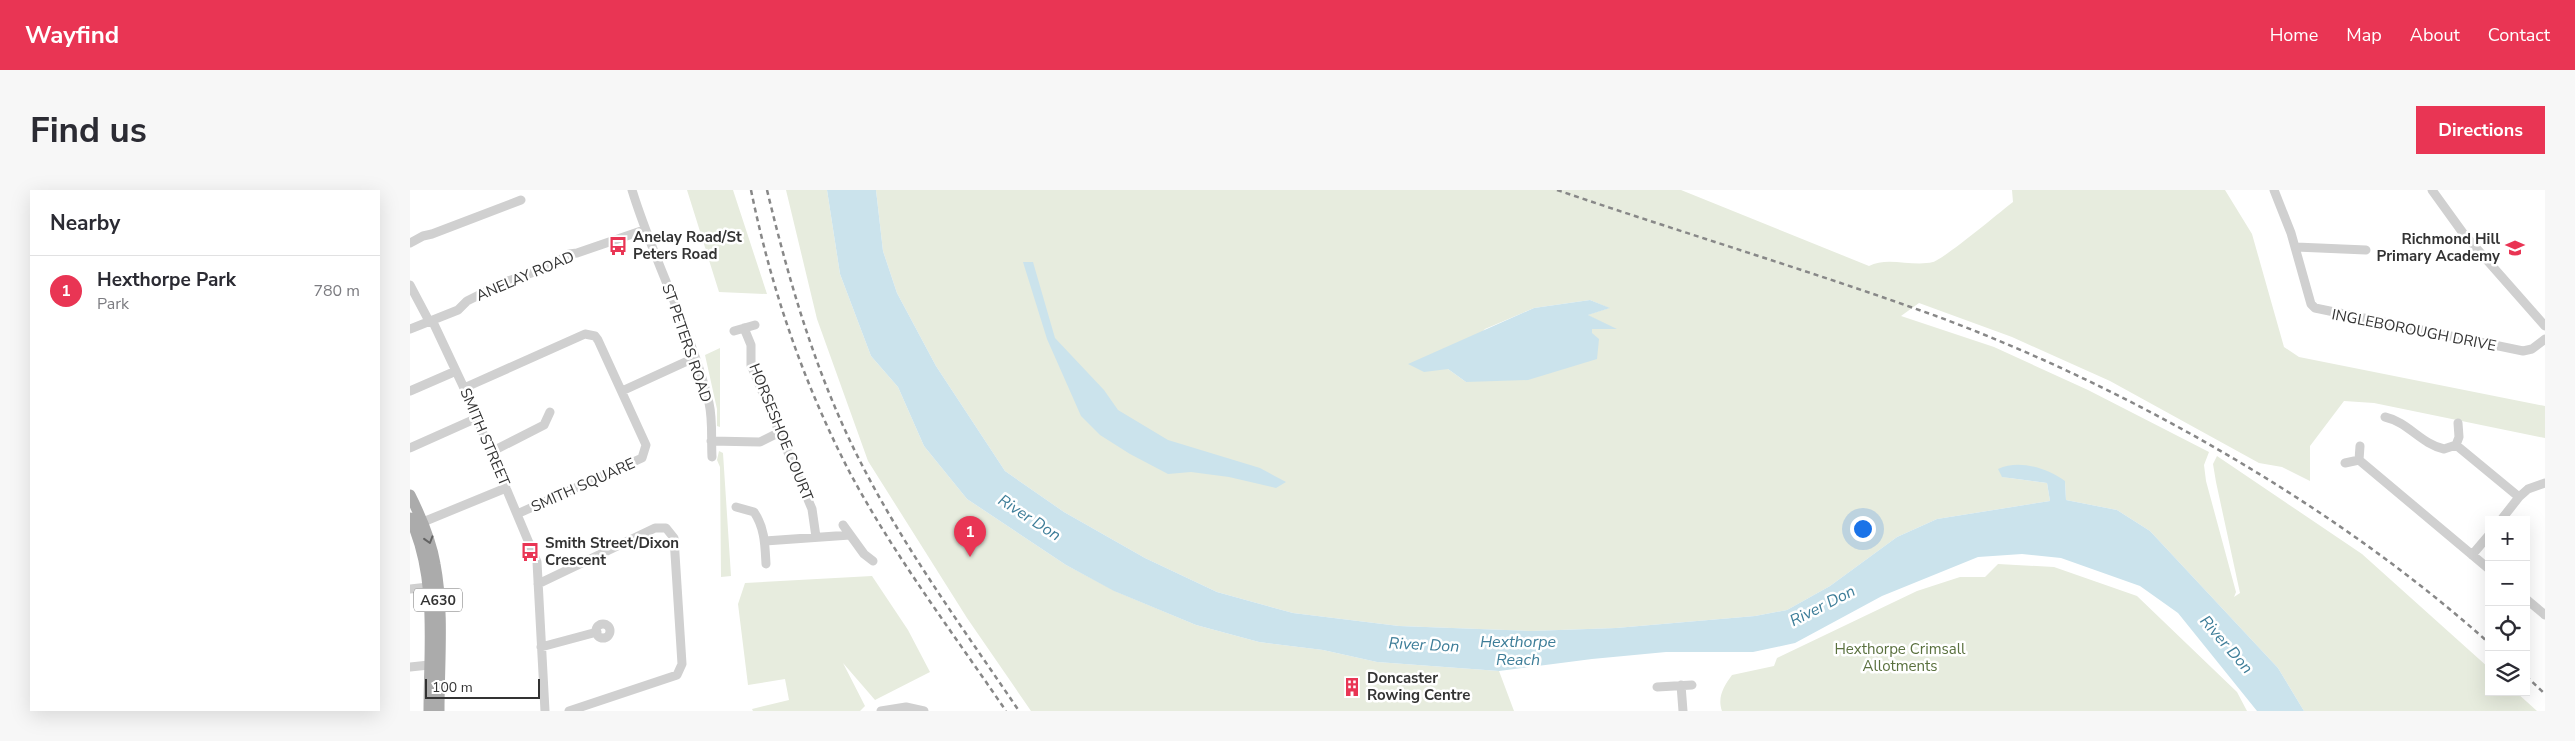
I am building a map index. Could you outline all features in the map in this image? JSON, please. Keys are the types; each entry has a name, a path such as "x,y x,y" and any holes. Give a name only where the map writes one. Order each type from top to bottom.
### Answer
{"main road":[{"name":"A630","path":"410,495 423,522 435,564 438,587 439,711"},
{"name":"A630","path":"410,518 425,562 428,588 429,711"}],"street":[{"name":"ST PETERS ROAD","path":"632,190 644,230 674,302 709,404 712,457"},
{"name":"INGLEBOROUGH DRIVE","path":"2274,190 2296,247 2311,304 2321,311 2523,352 2532,349 2545,339"},
{"path":"2432,190 2463,233 2545,326"},
{"path":"410,243 422,236 432,234 521,200"},
{"name":"ANELAY ROAD","path":"410,329 458,310 467,301 505,282 549,267 569,254 644,230"},
{"path":"2296,247 2366,250"},
{"name":"SMITH STREET","path":"410,285 464,388 537,562 545,711"},
{"path":"734,331 755,325"},
{"name":"HORSESHOE COURT","path":"744,328 751,345 751,365 812,508 816,537"},
{"name":"SMITH SQUARE","path":"464,388 585,334 590,334 598,340 646,445 642,458 517,514"},
{"path":"622,391 694,358"},
{"path":"410,391 456,371"},
{"path":"491,452 544,425 550,412"},
{"path":"2385,417 2400,422 2434,447 2449,449 2456,445 2460,437 2458,423"},
{"path":"410,448 477,418"},
{"path":"712,441 760,442 780,432"},
{"path":"2456,445 2520,497"},
{"path":"2358,460 2360,446"},
{"path":"2345,463 2358,460"},
{"path":"2358,460 2485,566"},
{"path":"2504,516 2528,489 2545,483"},
{"path":"423,522 506,488"},
{"path":"736,507 754,512 759,521 765,540 766,564"},
{"path":"843,525 864,554 873,561"},
{"path":"538,584 655,528 666,528 674,538 682,664 677,675 568,711"},
{"path":"765,540 850,535"},
{"path":"2472,555 2485,540"},
{"path":"410,589 428,588"},
{"path":"2530,602 2545,615"},
{"path":"541,647 597,632"},
{"path":"410,667 429,665"},
{"path":"1681,685 1683,711"},
{"path":"1657,687 1692,685"},
{"path":"881,711 906,707 924,711"}],"green space":[{"path":"687,190 733,190 767,294 719,292"},
{"path":"786,190 827,190 840,274 871,356 898,387 924,446 967,499 1066,565 1117,592 1196,625 1259,642 1323,650 1377,662 1499,671 1514,711 1031,711 967,618 868,461 817,319"},
{"path":"876,190 1681,190 1869,266 1884,262 1925,263 1939,259 2013,202 2012,190 2225,190 2252,234 2284,347 2299,357 2545,406 2545,438 2374,403 2344,401 2310,446 2310,481 2282,467 2259,463 2110,381 2012,337 1919,303 1901,316 1994,347 2088,390 2209,452 2204,465 2206,481 2236,592 2234,597 2240,593 2216,482 2213,464 2217,456 2362,554 2485,664 2485,696 2520,696 2537,711 2304,711 2278,668 2150,531 2117,510 2066,500 2065,481 2002,477 2047,483 2050,501 1937,519 1897,537 1830,586 1787,610 1755,616 1616,628 1531,631 1399,626 1293,613 1217,592 1145,558 1064,512 1005,471 936,366 897,293 883,251","holes":["1590,300 1609,308 1587,315 1615,329 1592,329 1592,333 1466,382 1448,369 1485,329 1534,308"]},
{"path":"720,348 720,427 717,426 717,409 705,355"},
{"path":"719,451 723,453 731,576 721,577 720,467 717,460"},
{"name":"Hexthorpe Crimsall Allotments","path":"1998,564 2054,567 2137,596 2237,692 2247,711 1722,711 1721,696 1732,675 1774,666 1777,658 1917,591 1960,577 1985,577"},
{"path":"872,576 908,630 930,672 875,700 843,663 865,706 860,711 753,711 752,709 789,700 785,679 748,685 738,604 745,583"}],"water":[{"path":"827,190 876,190 883,251 897,293 936,366 1005,471 1064,512 1145,558 1217,592 1293,613 1399,626 1531,631 1616,628 1755,616 1787,610 1830,586 1897,537 1937,519 2050,501 2047,483 2002,477 1998,469 2006,466 2024,465 2050,472 2065,481 2066,500 2117,510 2150,531 2278,668 2304,711 2257,711 2178,613 2140,586 2061,558 2022,554 1978,557 1882,596 1795,643 1753,652 1666,652 1499,671 1377,662 1323,650 1259,642 1196,625 1114,591 1066,565 967,499 924,446 898,387 871,356 840,274"},
{"path":"1023,262 1033,262 1055,338 1104,390 1118,410 1168,440 1260,468 1286,482 1276,488 1229,477 1191,472 1168,474 1130,454 1100,435 1081,416 1047,339"},
{"path":"1590,300 1610,308 1588,315 1617,329 1592,329 1592,333 1599,339 1597,359 1528,380 1466,382 1448,369 1424,372 1408,364 1534,308"}],"railway":[{"path":"751,190 768,263 790,334 832,437 866,502 885,533 1006,711"},
{"path":"767,190 785,261 806,330 831,399 846,432 879,497 917,560 1019,711"},
{"path":"1557,190 1842,283 1936,316 2009,345 2082,378 2155,415 2227,455 2297,498 2365,544 2429,593 2485,640"},
{"path":"2530,680 2545,694"}],"place":[{"name":"Anelay Road/St Peters Road","path":"618,246"},
{"name":"Richmond Hill Primary Academy","path":"2515,248"},
{"name":"Smith Street/Dixon Crescent","path":"530,552"},
{"name":"Hexthorpe Park","path":"970,557"},
{"name":"Doncaster Rowing Centre","path":"1352,687"}],"water label":[{"name":"River Don","path":"1030,517"},
{"name":"River Don","path":"1822,605"},
{"name":"River Don","path":"1424,644"},
{"name":"River Don","path":"2227,644"},
{"name":"Hexthorpe Reach","path":"1518,650"}]}
